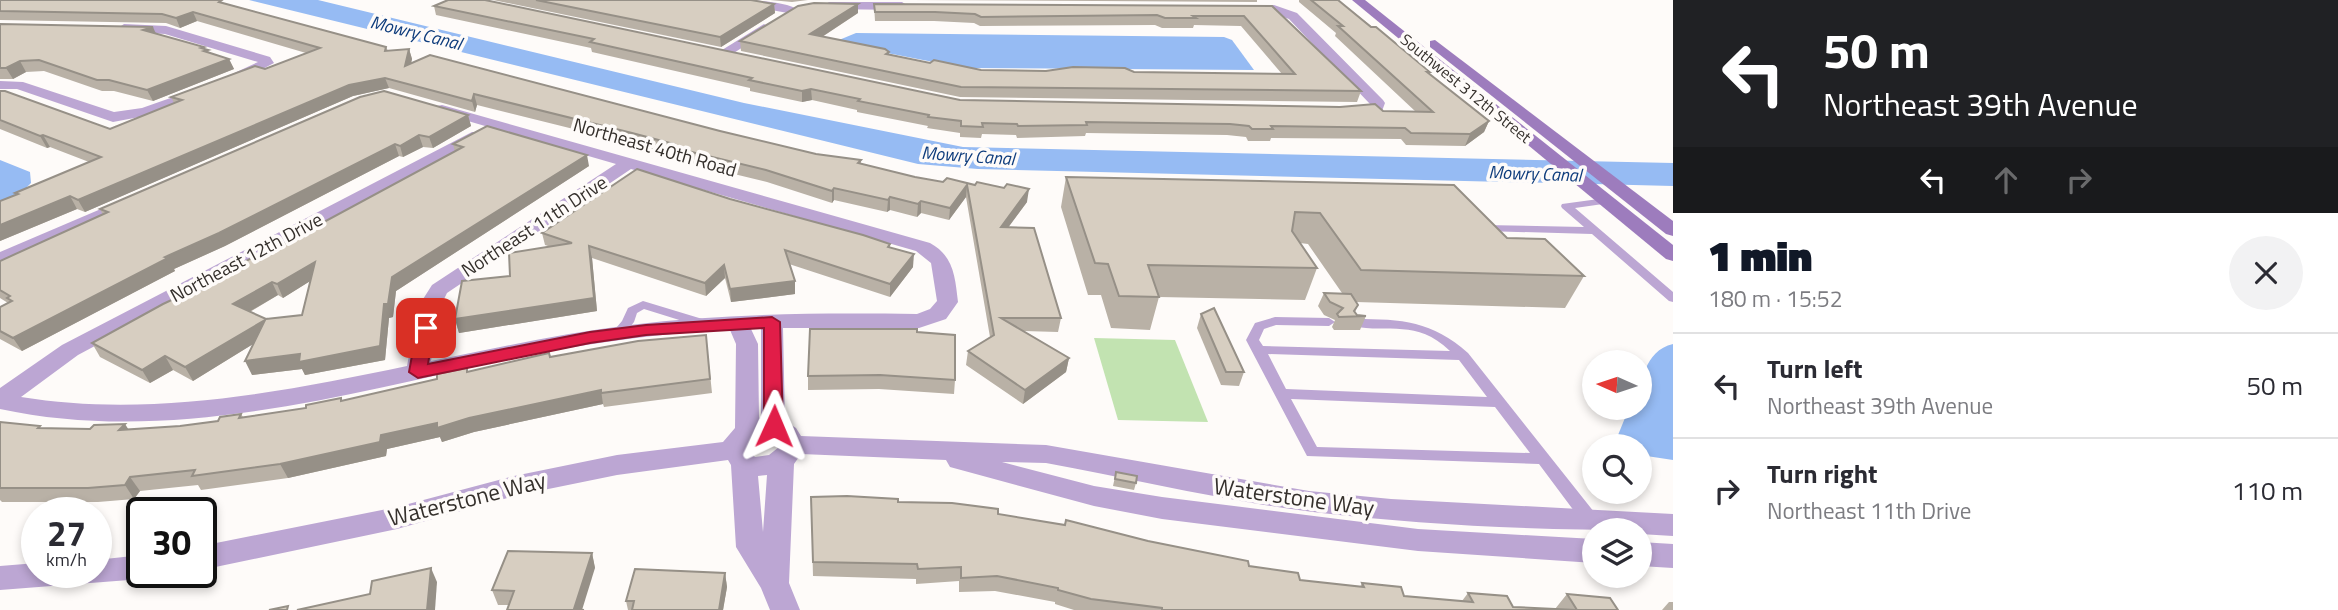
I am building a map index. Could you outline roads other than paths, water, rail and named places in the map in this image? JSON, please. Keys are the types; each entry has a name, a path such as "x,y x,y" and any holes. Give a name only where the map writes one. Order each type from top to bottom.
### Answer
{"main road":[{"name":"Southwest 312th Street","path":"1358,0 1673,256"},
{"name":"Southwest 312th Street","path":"1378,0 1673,230"}],"street":[{"path":"734,0 803,7 909,6"},
{"path":"721,55 803,7"},
{"path":"1241,8 1279,11 1293,16 1378,103 1377,108 1336,110"},
{"path":"0,85 18,85 113,117 128,116 205,90 254,71 267,63 265,60 166,30 109,28"},
{"path":"702,51 748,61"},
{"name":"Northeast 40th Road","path":"424,104 923,247 936,252 942,260 947,302 938,314 919,321 772,322"},
{"name":"Northeast 12th Drive","path":"0,400 70,350 498,124"},
{"name":"Northeast 11th Drive","path":"418,372 429,307 439,289 631,162"},
{"path":"0,259 149,194"},
{"path":"0,400 22,406 72,411 180,411 302,397 617,334 706,324 772,322 774,426"},
{"path":"738,323 747,344 742,448 750,547 774,583 785,610"},
{"path":"742,448 755,427 774,426 788,435 774,583"},
{"path":"742,448 761,467 786,453"},
{"name":"Waterstone Way","path":"217,555 397,518 552,478 617,465 742,448"},
{"name":"Waterstone Way","path":"916,449 1094,496 1162,508 1418,540 1582,550"},
{"name":"Waterstone Way","path":"786,453 916,449 1046,454 1226,489 1323,503 1391,510 1582,521"},
{"name":"Waterstone Way","path":"1652,524 1673,525"},
{"path":"1652,555 1673,556"},
{"path":"0,578 21,577"}],"lane":[{"path":"1600,197 1566,206 1673,298"},
{"path":"1467,228 1595,231"},
{"path":"1329,322 1275,321 1258,326 1252,340 1312,452 1541,459"},
{"path":"1356,323 1402,323 1430,330 1446,339 1463,356 1589,518"},
{"path":"1259,349 1463,356"},
{"path":"1283,394 1499,402"}],"water":[{"name":"Mowry Canal","path":"249,0 318,0 744,103 963,147 1673,163 1673,186 978,169 918,164"},
{"path":"856,33 1224,37 1232,40 1254,70 964,68 841,44 839,40"},
{"path":"0,160 30,172 31,183 20,194 0,202"},
{"path":"1673,344 1673,460 1652,457 1652,434 1618,434 1624,420 1652,420 1652,358 1663,348"}]}
